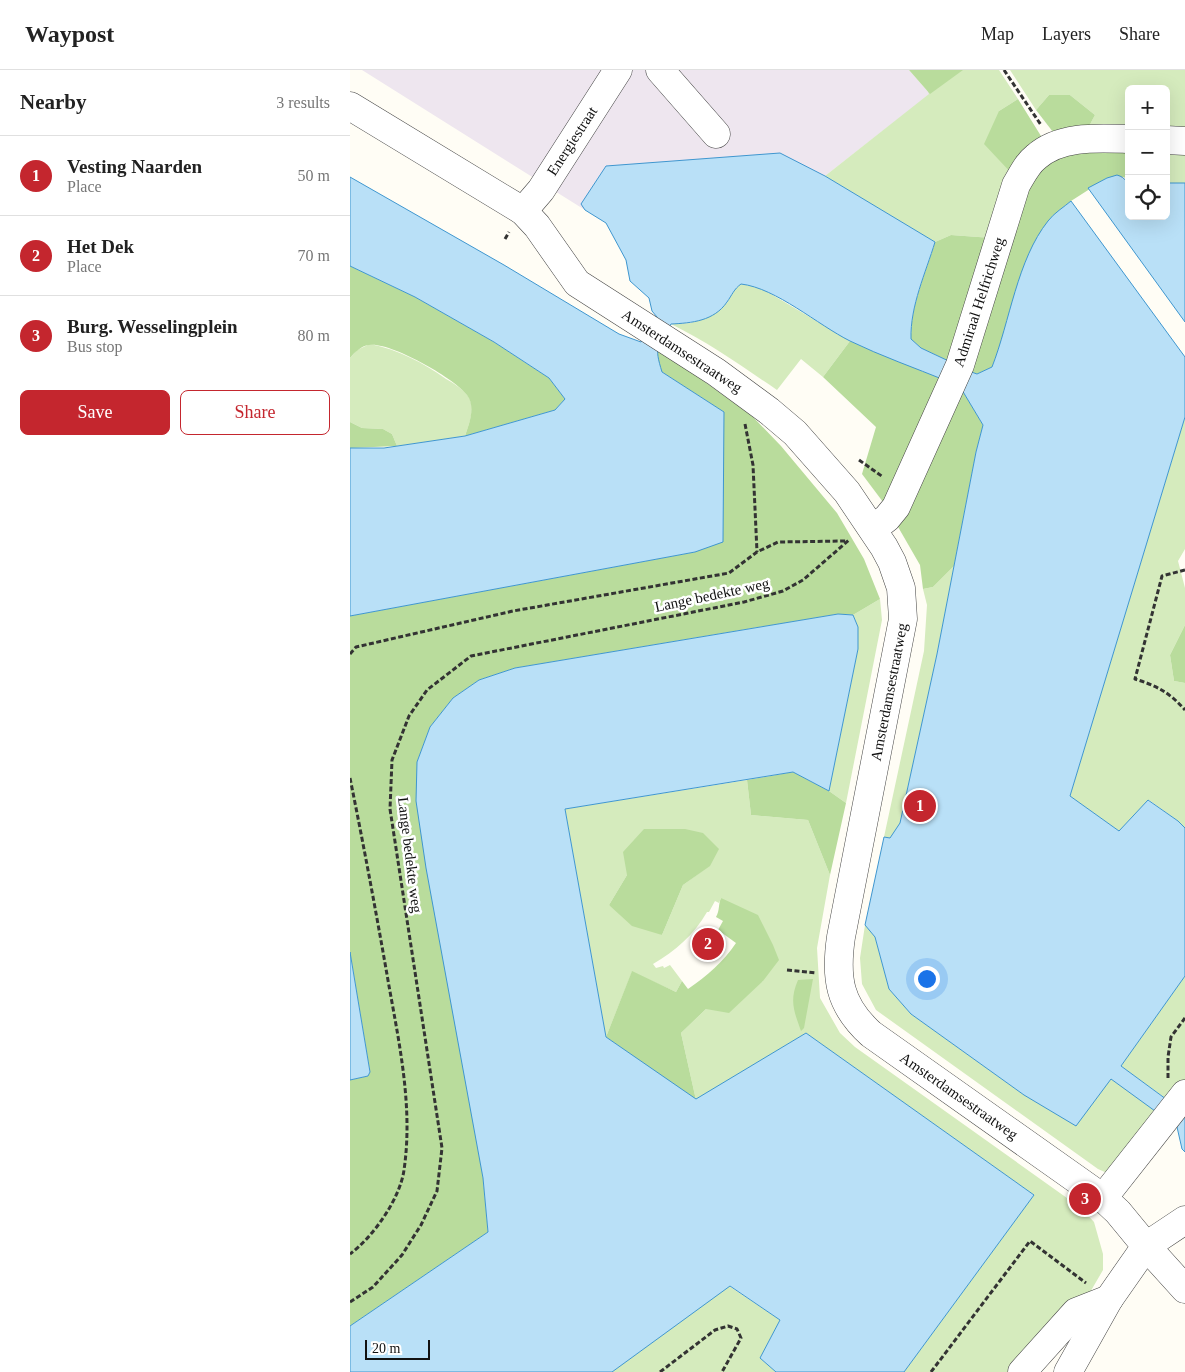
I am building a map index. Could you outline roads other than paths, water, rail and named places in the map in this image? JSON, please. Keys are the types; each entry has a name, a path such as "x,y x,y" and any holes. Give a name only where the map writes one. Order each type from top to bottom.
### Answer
{"street":[{"name":"Energiestraat","path":"523,210 541,190 618,70"},
{"path":"660,70 716,134"},
{"name":"Amsterdamsestraatweg","path":"350,106 523,210 537,226 577,282 658,334 769,411 795,434 847,492 873,529 892,562 901,588 904,619 841,937 838,975 843,994 852,1013 871,1034 1104,1198 1185,1289"},
{"name":"Admiraal Helfrichweg","path":"873,529 887,518 896,507 960,365 1016,185 1025,170 1036,156 1054,146 1077,139 1125,139"},
{"path":"1170,140 1185,141"},
{"path":"1104,1198 1177,1104"},
{"path":"1068,1372 1109,1299 1146,1246 1185,1220"},
{"path":"1022,1372 1076,1312 1109,1299"}],"water":[{"path":"780,153 825,176 935,242 919,289 913,314 911,339 921,348 955,364 947,381 850,341 768,292 741,284 722,308 709,317 695,322 671,324 658,346 658,357 662,372 724,412 723,542 695,552 350,616 350,448 384,448 465,436 555,410 565,399 549,378 494,342 415,297 350,266 350,177 504,265 619,334 641,342 657,317 652,311 649,298 630,281 626,260 606,223 585,210 581,204 606,166"},
{"path":"1117,175 1125,180 1125,220 1170,220 1170,183 1185,183 1185,322 1088,188"},
{"path":"1071,201 1185,357 1185,417 1070,796 1119,831 1148,800 1185,828 1185,976 1121,1066 1185,1113 1185,1152 1182,1149 1177,1127 1111,1079 1076,1126 1024,1095 911,1014 889,989 875,937 865,925 884,837 890,838 900,823 937,654 976,452 983,425 959,385 963,369 977,374 992,367 1021,272 1037,237 1048,221"},
{"path":"838,614 853,615 858,627 858,649 829,791 793,772 565,809 606,1037 696,1099 806,1033 1034,1195 904,1372 776,1372 760,1358 780,1320 730,1286 612,1372 350,1372 350,1326 488,1232 483,1178 426,868 416,801 417,762 430,727 453,698 479,680 515,668"},
{"path":"350,952 370,1072 368,1076 350,1080"}],"place":[{"name":"Vesting Naarden","path":"920,806"},
{"name":"Het Dek","path":"708,944"},
{"name":"Burg. Wesselingplein","path":"1085,1199"}]}
